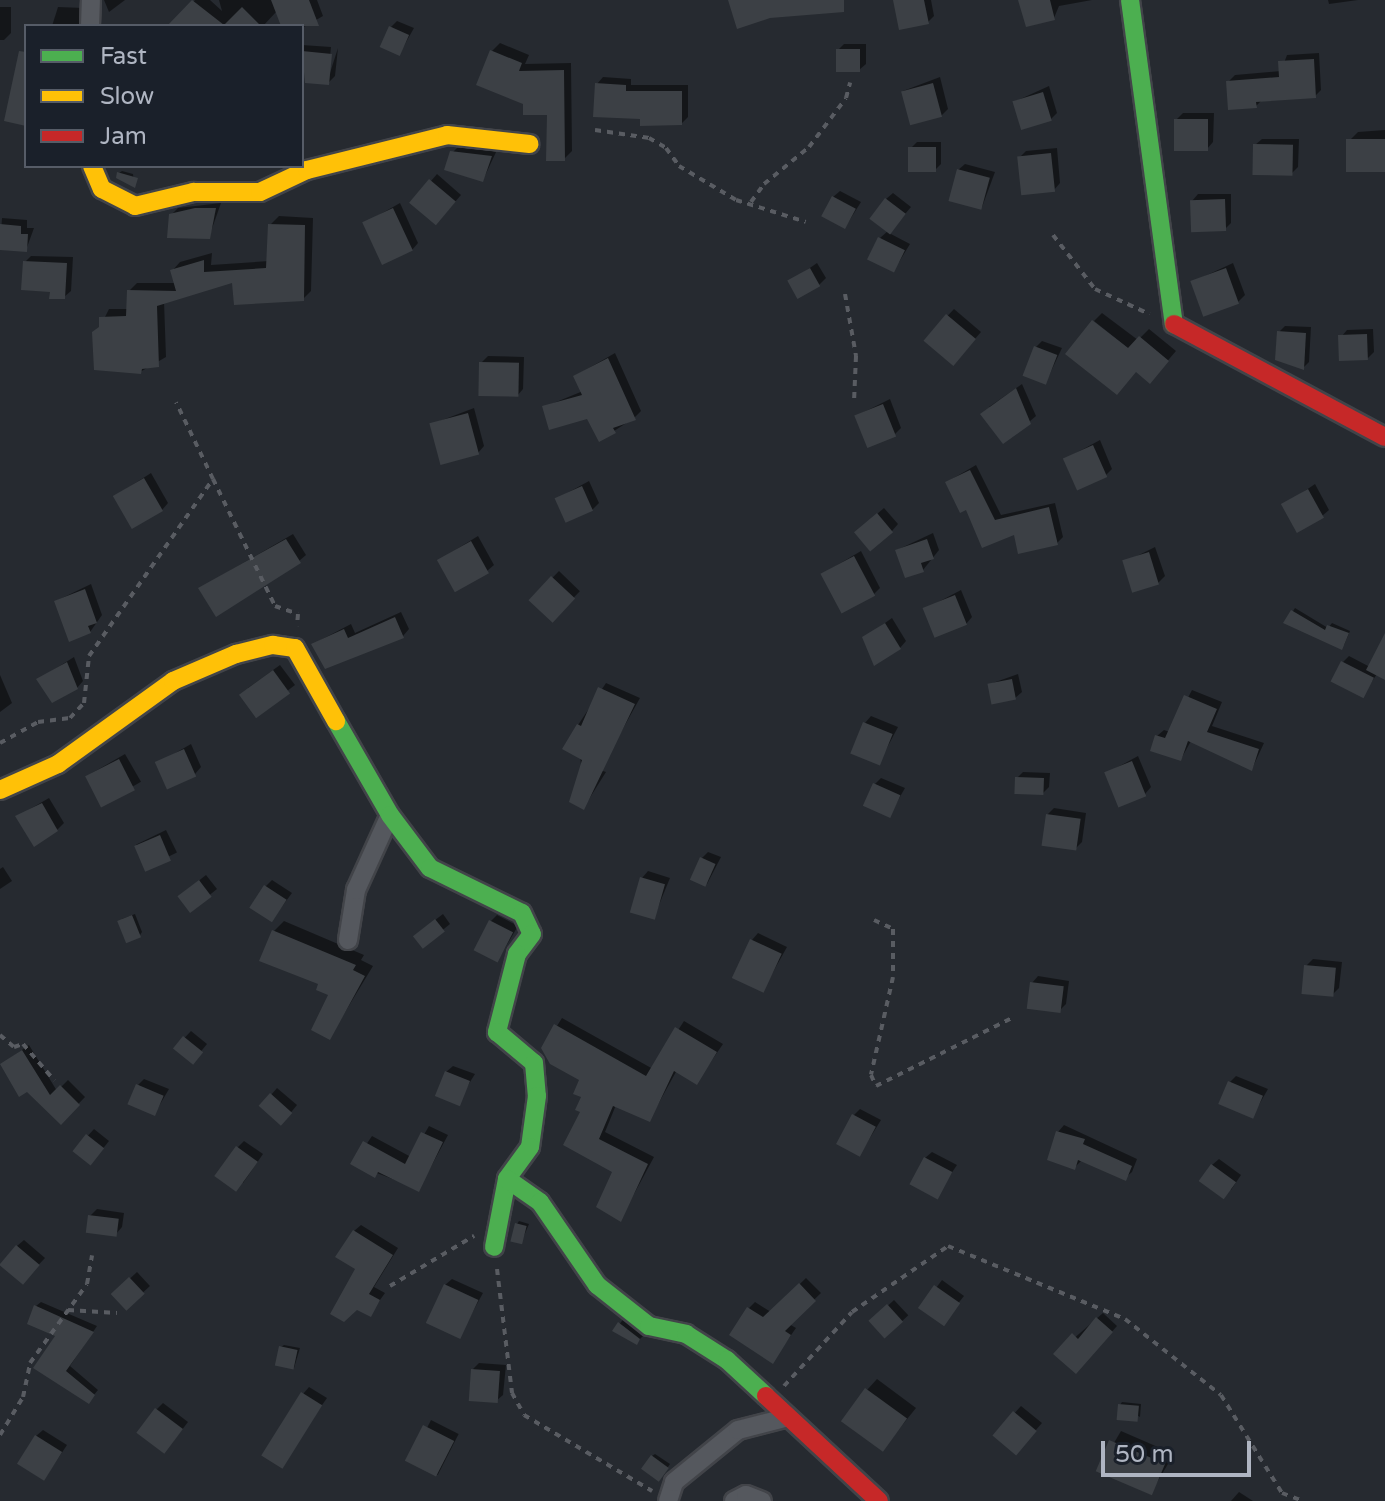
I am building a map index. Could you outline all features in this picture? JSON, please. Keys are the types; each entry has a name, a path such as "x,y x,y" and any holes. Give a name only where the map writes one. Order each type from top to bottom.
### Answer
{"street":[{"path":"90,24 91,0"},
{"path":"1130,0 1170,322 1385,437"},
{"path":"93,168 102,189 135,206 193,192 260,192 307,170 447,135 530,144"},
{"path":"0,790 58,764 173,681 236,654 273,645 295,648 390,815 430,868 522,913 532,934 517,954 497,1032 534,1063 537,1096 530,1147 507,1179 502,1224 494,1247"},
{"path":"348,940 356,890 390,815"},
{"path":"507,1179 540,1202 573,1257 597,1285 649,1326 686,1334 727,1360 785,1418 812,1435 879,1501"},
{"path":"668,1500 674,1482 738,1430 785,1418"},
{"path":"734,1501 746,1495 762,1501"}],"path":[{"path":"751,202 764,184 809,147 846,98 850,83"},
{"path":"595,130 649,138 666,148 679,166 736,200 751,202 806,222"},
{"path":"1053,235 1095,289 1170,322"},
{"path":"845,294 856,356 854,401"},
{"path":"176,402 275,606 298,614 295,648"},
{"path":"0,743 38,722 70,718 84,703 89,656 213,479"},
{"path":"874,920 893,929 893,977 871,1075 876,1086 1012,1018"},
{"path":"0,1035 14,1047 23,1044 54,1080"},
{"path":"390,1286 461,1242 502,1224"},
{"path":"769,1403 852,1312 948,1246 1125,1319 1221,1395 1282,1493 1303,1501"},
{"path":"494,1247 512,1393 524,1415 668,1500"},
{"path":"0,1435 23,1397 30,1363 87,1284 92,1255"},
{"path":"68,1310 117,1313"}],"building":[{"path":"192,0 223,24 169,24"},
{"path":"271,0 309,0 319,26 304,24 280,24"},
{"path":"728,0 844,0 844,12 770,18 737,29"},
{"path":"893,0 924,0 929,24 899,30"},
{"path":"1018,0 1050,0 1055,20 1026,27"},
{"path":"242,7 259,24 225,24"},
{"path":"389,26 409,35 400,56 380,47"},
{"path":"836,49 860,49 860,72 836,72"},
{"path":"490,50 522,63 519,71 564,70 565,161 546,161 547,115 523,115 523,104 476,85"},
{"path":"19,51 24,52 24,126 4,121"},
{"path":"304,51 332,54 329,85 305,83"},
{"path":"1314,59 1316,98 1256,102 1257,108 1228,110 1226,81 1279,77 1278,61"},
{"path":"595,83 626,85 626,91 682,91 682,125 640,126 640,119 593,117"},
{"path":"933,83 942,117 910,125 901,92"},
{"path":"1043,92 1052,121 1021,130 1012,101"},
{"path":"1174,119 1208,119 1208,151 1174,151"},
{"path":"1346,139 1385,139 1385,172 1346,172"},
{"path":"1253,144 1293,145 1292,176 1252,175"},
{"path":"908,147 936,147 936,172 908,172"},
{"path":"450,151 492,156 483,182 444,170"},
{"path":"1051,153 1055,192 1021,195 1017,157"},
{"path":"957,169 990,178 981,210 948,201"},
{"path":"117,172 138,178 135,188 116,178"},
{"path":"429,179 456,201 436,225 409,203"},
{"path":"832,196 856,209 845,229 821,216"},
{"path":"885,198 906,214 890,234 869,219"},
{"path":"1225,199 1226,231 1191,232 1190,200"},
{"path":"195,208 216,208 210,239 167,238 169,214"},
{"path":"393,208 413,251 382,265 362,222"},
{"path":"0,224 21,226 21,234 28,234 27,252 0,250"},
{"path":"268,224 305,225 304,301 234,305 232,283 157,306 159,367 142,369 141,374 94,370 92,332 99,327 99,317 126,316 127,290 176,291 170,270 204,260 204,272 266,268"},
{"path":"878,237 905,250 894,273 867,259"},
{"path":"23,261 67,263 65,299 49,299 50,292 21,290"},
{"path":"810,268 820,286 797,299 787,281"},
{"path":"1226,268 1239,304 1203,317 1190,281"},
{"path":"946,314 976,339 953,366 924,341"},
{"path":"1092,320 1128,348 1139,336 1169,361 1150,384 1136,372 1117,395 1065,354"},
{"path":"1277,331 1306,333 1304,370 1275,360"},
{"path":"1367,334 1368,360 1339,361 1338,335"},
{"path":"1034,346 1057,355 1046,385 1023,376"},
{"path":"608,358 636,420 613,428 616,433 599,442 587,419 549,430 542,406 582,395 573,376"},
{"path":"479,362 519,363 518,397 478,396"},
{"path":"1016,388 1031,424 1003,444 980,414"},
{"path":"883,404 896,436 867,448 854,416"},
{"path":"468,413 479,455 440,465 429,423"},
{"path":"1093,445 1107,477 1077,490 1063,458"},
{"path":"970,470 995,520 1049,507 1058,545 1018,554 1014,535 982,548 966,510 960,513 945,482"},
{"path":"144,478 163,511 132,529 113,496"},
{"path":"582,486 593,511 566,523 555,498"},
{"path":"1308,489 1324,518 1297,533 1281,504"},
{"path":"877,513 893,532 870,551 854,532"},
{"path":"286,539 301,563 216,617 198,588"},
{"path":"927,539 934,559 921,563 924,572 905,578 895,550"},
{"path":"471,541 489,573 455,592 437,560"},
{"path":"1149,552 1159,585 1132,593 1122,560"},
{"path":"854,556 875,596 842,614 820,574"},
{"path":"551,576 575,599 553,623 528,600"},
{"path":"85,589 97,623 88,626 91,633 69,642 54,601"},
{"path":"955,595 967,625 935,638 923,608"},
{"path":"1291,610 1325,630 1327,625 1349,633 1342,650 1283,623"},
{"path":"395,617 404,638 325,669 311,644 344,629 348,638"},
{"path":"885,623 901,649 874,666 862,637"},
{"path":"1385,633 1385,680 1366,670"},
{"path":"1341,661 1374,678 1364,698 1331,681"},
{"path":"67,662 78,689 52,703 36,679"},
{"path":"273,670 290,693 256,718 239,695"},
{"path":"1012,679 1016,700 991,704 987,684"},
{"path":"598,687 635,704 584,810 569,802 582,760 562,749 577,724 581,726"},
{"path":"1184,695 1217,709 1207,732 1259,749 1252,771 1188,741 1181,761 1150,751 1155,735 1165,738"},
{"path":"863,722 893,734 880,766 850,754"},
{"path":"184,749 196,776 167,789 155,762"},
{"path":"119,759 135,790 101,807 85,776"},
{"path":"1132,761 1146,796 1118,807 1104,772"},
{"path":"1015,777 1044,778 1043,795 1014,794"},
{"path":"873,783 900,795 890,818 863,806"},
{"path":"42,803 58,831 34,847 15,816"},
{"path":"1046,814 1081,819 1076,851 1042,846"},
{"path":"160,835 171,861 145,872 134,846"},
{"path":"700,857 716,864 705,887 690,880"},
{"path":"640,877 665,884 655,920 630,913"},
{"path":"199,880 212,897 190,913 177,896"},
{"path":"264,885 287,900 272,922 249,908"},
{"path":"132,915 141,937 126,943 117,921"},
{"path":"435,919 445,932 423,949 413,936"},
{"path":"489,920 513,932 498,963 474,950"},
{"path":"272,930 356,965 353,970 365,976 330,1040 311,1030 328,995 316,990 318,984 259,961"},
{"path":"750,939 782,954 764,993 732,978"},
{"path":"1304,965 1336,968 1333,997 1301,994"},
{"path":"1030,982 1064,986 1060,1013 1027,1009"},
{"path":"554,1024 646,1076 675,1027 717,1052 697,1085 674,1071 650,1122 613,1106 599,1139 648,1164 621,1222 596,1207 612,1172 563,1145 580,1112 575,1110 581,1097 573,1094 579,1080 550,1064 541,1048"},
{"path":"183,1036 203,1052 193,1065 173,1048"},
{"path":"22,1050 50,1095 60,1085 80,1105 61,1125 27,1092 19,1097 0,1064"},
{"path":"445,1071 470,1081 460,1106 435,1096"},
{"path":"1228,1081 1263,1096 1253,1119 1218,1104"},
{"path":"136,1084 164,1096 155,1116 127,1104"},
{"path":"270,1093 292,1113 281,1126 259,1106"},
{"path":"852,1114 876,1127 860,1157 836,1144"},
{"path":"1056,1131 1085,1139 1083,1144 1132,1166 1126,1181 1078,1160 1075,1170 1047,1160"},
{"path":"421,1132 443,1142 419,1192 378,1172 375,1178 350,1164 363,1141 405,1164"},
{"path":"86,1134 104,1148 91,1165 72,1151"},
{"path":"236,1146 258,1162 236,1192 214,1176"},
{"path":"924,1157 952,1172 938,1199 909,1184"},
{"path":"1211,1164 1236,1182 1224,1199 1199,1181"},
{"path":"88,1215 119,1219 117,1237 86,1233"},
{"path":"515,1223 527,1226 522,1244 510,1241"},
{"path":"353,1230 393,1255 369,1294 380,1300 371,1317 357,1310 344,1322 330,1314 355,1269 335,1257"},
{"path":"16,1245 40,1265 23,1285 0,1266"},
{"path":"129,1277 145,1294 126,1311 111,1294"},
{"path":"799,1283 816,1301 785,1331 791,1335 773,1364 729,1335 747,1307 763,1317"},
{"path":"444,1284 478,1300 460,1339 426,1323"},
{"path":"934,1285 960,1303 944,1326 918,1308"},
{"path":"887,1304 903,1322 884,1339 868,1321"},
{"path":"34,1305 94,1332 66,1371 95,1395 89,1404 33,1368 55,1336 27,1324"},
{"path":"1096,1317 1113,1332 1076,1374 1053,1354 1072,1333 1078,1339"},
{"path":"618,1322 640,1339 637,1345 612,1331"},
{"path":"279,1346 298,1350 293,1370 275,1366"},
{"path":"471,1369 500,1371 498,1403 469,1401"},
{"path":"865,1388 907,1419 883,1452 841,1421"},
{"path":"301,1392 322,1405 282,1469 261,1456"},
{"path":"1118,1404 1139,1406 1138,1422 1117,1420"},
{"path":"155,1408 183,1429 164,1454 136,1433"},
{"path":"1013,1411 1037,1431 1016,1455 992,1436"},
{"path":"423,1425 454,1441 436,1477 405,1461"},
{"path":"35,1435 62,1452 44,1481 17,1464"},
{"path":"1109,1440 1165,1464 1152,1495 1096,1471"},
{"path":"651,1455 669,1468 659,1482 641,1469"}],"traffic: fast":[{"path":"1130,0 1174,324"},
{"path":"336,721 390,815 430,868 522,913 532,934 517,954 497,1032 534,1063 537,1096 530,1147 507,1179 494,1247"},
{"path":"507,1179 540,1202 597,1285 649,1326 686,1334 727,1360 766,1396"}],"traffic: slow":[{"path":"93,168 102,189 135,206 193,192 260,192 307,170 447,135 530,144"},
{"path":"0,790 58,764 173,681 236,654 273,645 295,648 336,721"}],"traffic: jam":[{"path":"1174,324 1385,437"},
{"path":"766,1396 879,1501"}]}
